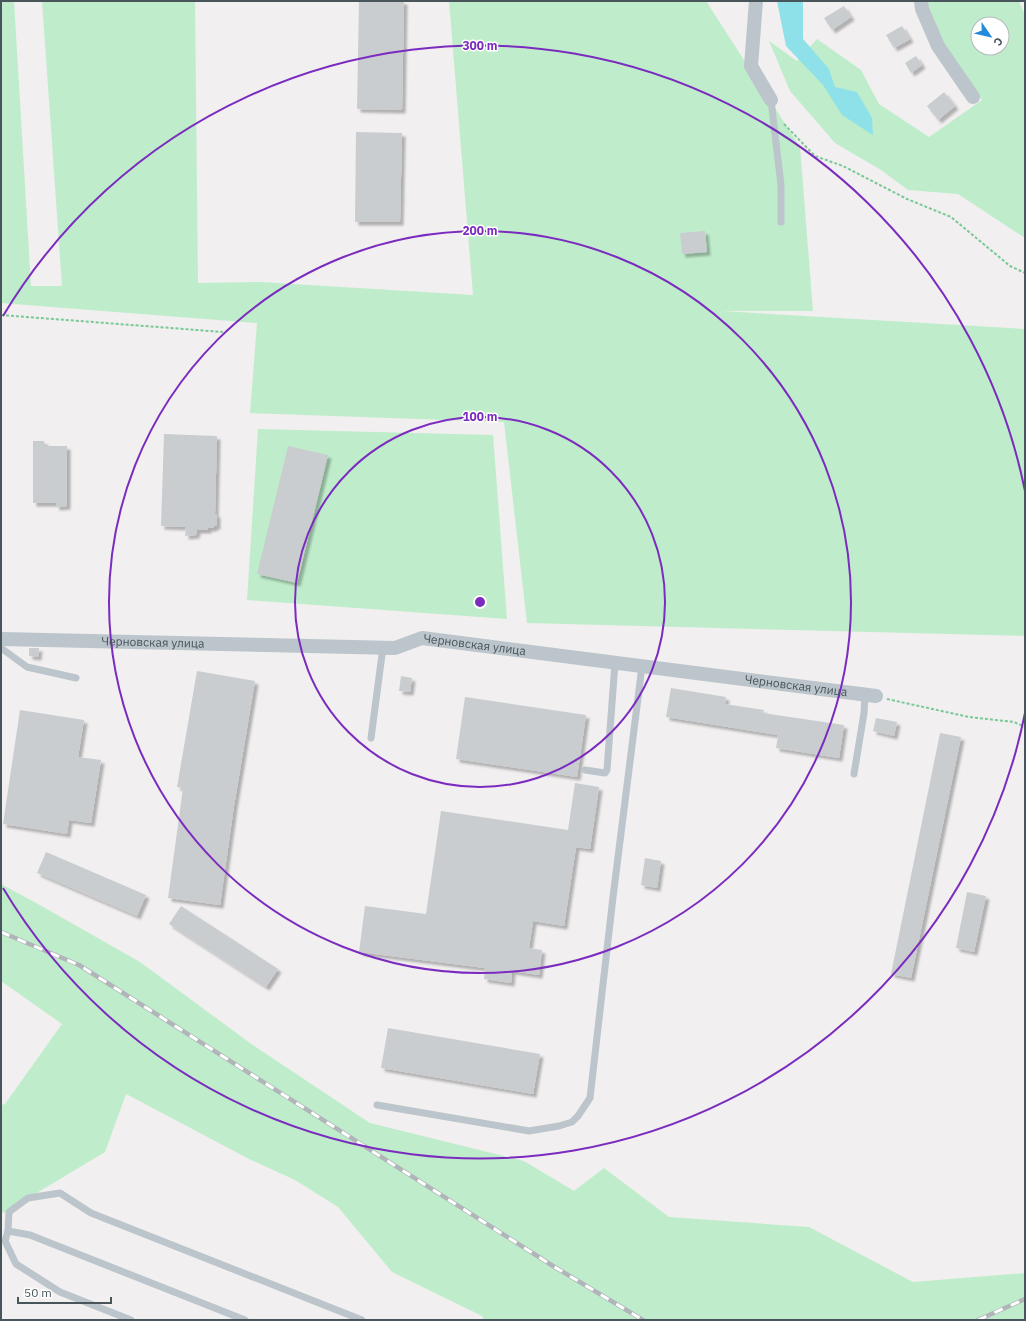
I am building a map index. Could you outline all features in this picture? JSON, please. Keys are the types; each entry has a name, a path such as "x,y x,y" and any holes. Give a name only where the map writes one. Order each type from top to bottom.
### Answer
{"street":[{"path":"756,1 751,66 771,100"},
{"path":"921,1 922,9 938,46 973,97"},
{"name":"Черновская улица","path":"1,639 395,648 422,638 870,696"}],"lane":[{"path":"771,100 781,185 781,222"},
{"path":"372,738 383,647"},
{"path":"1,648 27,667 76,678"},
{"path":"585,770 605,773 607,770 616,663"},
{"path":"377,1105 529,1131 559,1126 572,1122 590,1098 612,897 642,666"},
{"path":"854,774 864,713 870,696"},
{"path":"131,1320 60,1292 16,1264 5,1241 8,1231 10,1212 28,1198 60,1193 91,1212 362,1320"},
{"path":"8,1231 30,1235 245,1320"}],"path":[{"path":"784,124 815,156 843,166 907,199 951,217 1010,266 1025,273"},
{"path":"1,314 223,332"},
{"path":"870,696 969,717 1014,722 1025,727"}],"green space":[{"path":"1,1 14,1 31,286 62,286 42,1 195,1 198,283 260,282 473,295 449,1 706,1 800,147 813,311 722,311 1025,329 1025,636 527,623 504,422 250,413 257,323 1,303"},
{"path":"921,1 1019,1 1025,15 1025,238 958,194 908,190 881,170 835,143 790,91 769,41 797,61 817,39 861,70 879,104 929,137 982,100 946,50"},
{"path":"258,429 493,435 507,619 247,600"},
{"path":"1,884 140,962 250,1043 370,1123 524,1161 574,1191 604,1168 669,1217 809,1227 913,1282 1025,1273 1025,1320 484,1320 482,1316 392,1272 338,1207 295,1180 251,1160 126,1094 105,1152 1,1213 1,1105 5,1104 62,1024 1,981"}],"water":[{"path":"777,1 803,1 803,39 829,69 835,87 857,92 872,118 873,135 842,115 823,85 786,46"}],"building":[{"path":"359,1 404,1 402,110 357,109"},
{"path":"844,6 851,17 832,30 824,18"},
{"path":"902,26 910,39 894,48 886,35"},
{"path":"916,56 922,65 911,73 905,63"},
{"path":"944,92 955,106 938,120 927,106"},
{"path":"356,132 402,133 400,222 355,222"},
{"path":"705,231 707,252 682,254 680,233"},
{"path":"164,434 217,436 215,514 217,514 217,526 214,526 214,528 208,528 208,530 197,530 196,535 185,536 186,527 161,526"},
{"path":"33,441 44,441 45,446 67,446 67,506 56,507 56,503 33,503"},
{"path":"288,446 328,455 297,583 257,574"},
{"path":"29,648 39,648 38,657 29,656"},
{"path":"197,671 255,681 234,806 220,905 168,898 183,788 177,787"},
{"path":"401,676 412,678 410,692 399,691"},
{"path":"671,688 726,697 725,704 764,710 763,713 844,725 839,758 776,748 778,735 666,717"},
{"path":"465,697 586,715 577,777 456,759"},
{"path":"20,710 84,720 78,757 101,760 91,823 69,820 67,834 3,824"},
{"path":"876,718 897,722 894,736 873,731"},
{"path":"940,733 961,737 911,978 891,974"},
{"path":"575,783 599,787 590,849 576,847 564,926 533,921 529,948 542,950 539,975 512,971 511,983 484,979 485,968 359,952 365,906 426,914 441,811 568,830"},
{"path":"46,852 146,895 137,916 37,873"},
{"path":"645,858 661,861 657,888 641,885"},
{"path":"967,892 986,896 974,952 956,948"},
{"path":"181,906 278,969 266,987 169,924"},
{"path":"388,1028 540,1054 533,1094 381,1068"}],"railway":[{"path":"1,932 79,965 553,1266 643,1320"},
{"path":"978,1320 1025,1299"}]}
